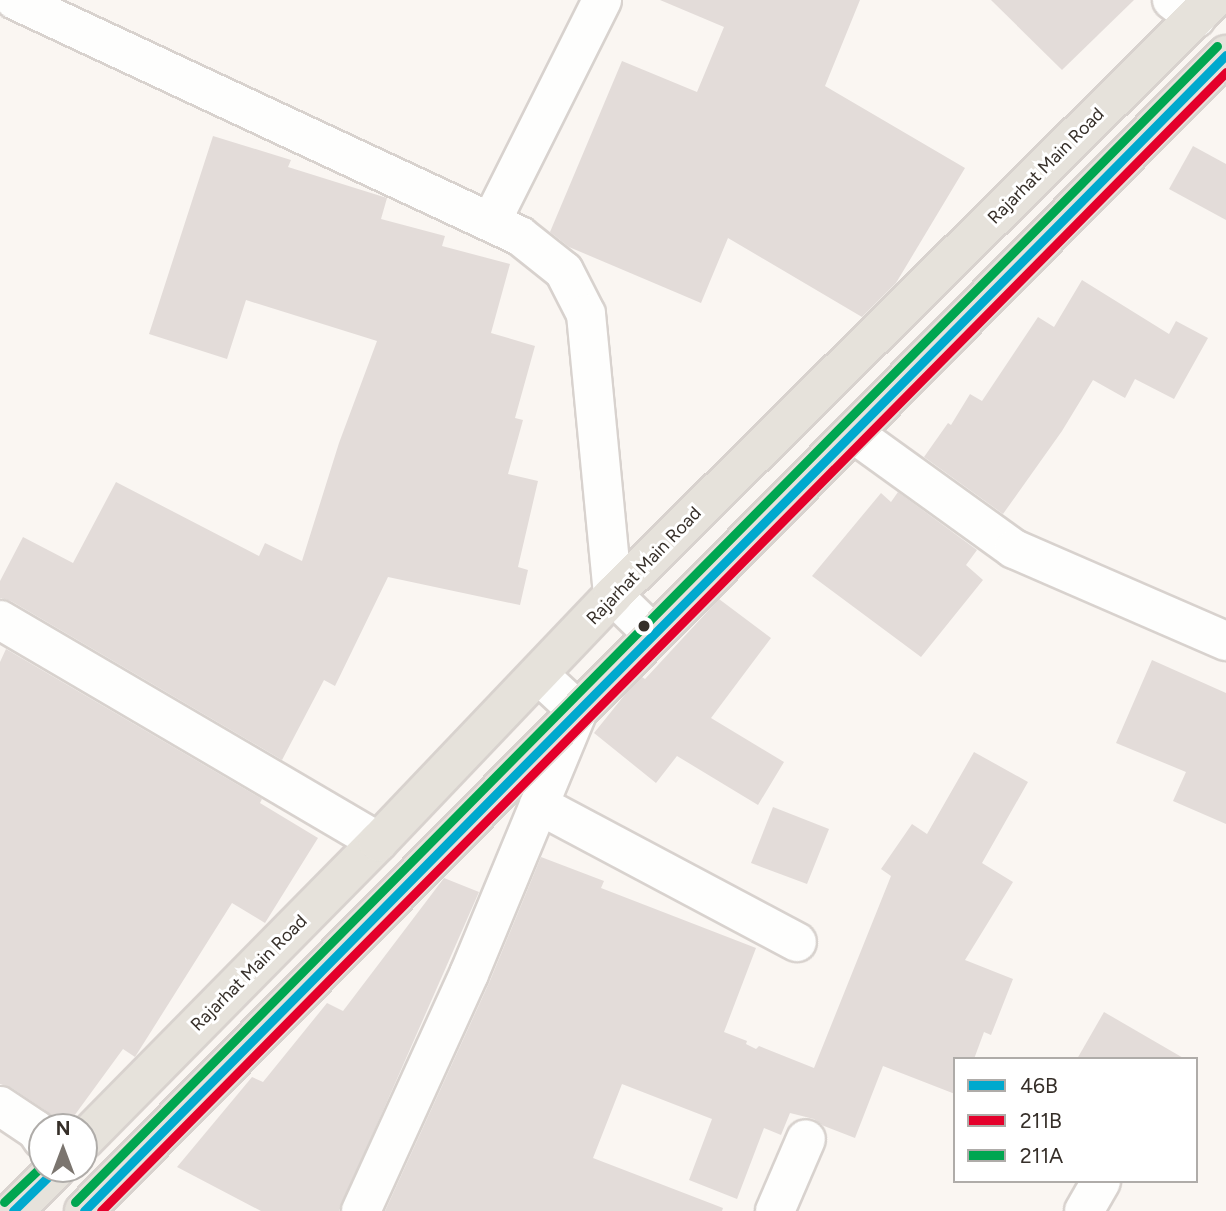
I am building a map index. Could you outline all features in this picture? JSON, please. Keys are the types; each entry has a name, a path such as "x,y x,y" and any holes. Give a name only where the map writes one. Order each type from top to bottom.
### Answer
{"main road":[{"name":"Rajarhat Main Road","path":"98,1126 378,842 613,595 1194,6"},
{"path":"84,1211 1226,55"},
{"path":"13,1211 42,1183"}],"street":[{"path":"15,0 70,12 520,236 564,271 586,314 613,595 653,635"},
{"path":"491,222 602,0"},
{"path":"853,433 1014,549 1226,641"},
{"path":"0,620 378,842"},
{"path":"361,1211 469,974 578,711 539,675"},
{"path":"539,805 797,942"},
{"path":"0,1106 28,1125"},
{"path":"775,1211 806,1139"},
{"path":"1084,1211 1100,1183"}],"building":[{"path":"660,0 860,0 825,86 965,168 896,283 862,317 728,238 701,303 569,247 550,232 622,61 697,92 724,27"},
{"path":"991,0 1134,0 1062,70"},
{"path":"213,136 291,160 288,167 387,198 381,219 445,236 442,246 510,264 491,333 535,346 515,418 523,420 508,474 538,481 518,567 528,570 520,605 388,577 335,686 324,680 282,760 11,601 0,598 0,581 23,537 73,563 116,482 259,556 265,543 302,561 339,443 377,341 246,300 227,359 149,334"},
{"path":"1193,146 1226,164 1226,220 1169,189"},
{"path":"1082,280 1169,334 1176,321 1208,338 1174,399 1135,379 1125,398 1093,380 1062,431 1003,514 924,457 948,423 951,425 970,394 982,401 1038,317 1054,327"},
{"path":"898,492 977,550 966,565 983,580 921,657 812,576 881,493 891,502"},
{"path":"719,599 771,638 711,718 784,762 758,805 677,756 656,783 594,733 627,692 642,677 645,679"},
{"path":"6,649 262,799 260,803 318,838 265,923 232,903 135,1057 123,1049 76,1113 49,1113 12,1088 0,1084 0,662"},
{"path":"1152,660 1226,693 1226,824 1173,801 1186,772 1116,743"},
{"path":"974,752 1028,782 982,863 1013,882 965,960 1013,979 991,1035 984,1032 975,1057 953,1057 953,1093 883,1066 855,1138 824,1126 814,1119 790,1113 781,1135 764,1128 737,1199 689,1180 712,1119 622,1084 593,1158 723,1208 722,1211 385,1211 489,983 541,857 604,881 601,888 756,948 724,1032 747,1041 746,1044 756,1049 759,1046 814,1068 891,876 881,869 912,824 927,834"},
{"path":"773,807 829,829 807,884 751,863"},
{"path":"444,878 479,892 339,1211 261,1211 177,1167 252,1077 263,1082 327,1003 343,1011"},
{"path":"1104,1012 1182,1057 1078,1057"}],"transit line":[{"name":"211A","path":"75,1202 1217,46"},
{"name":"46B","path":"84,1211 1226,55"},
{"name":"211B","path":"101,1211 1226,72"},
{"name":"211A","path":"4,1202 28,1179"},
{"name":"46B","path":"13,1211 42,1183"}]}
